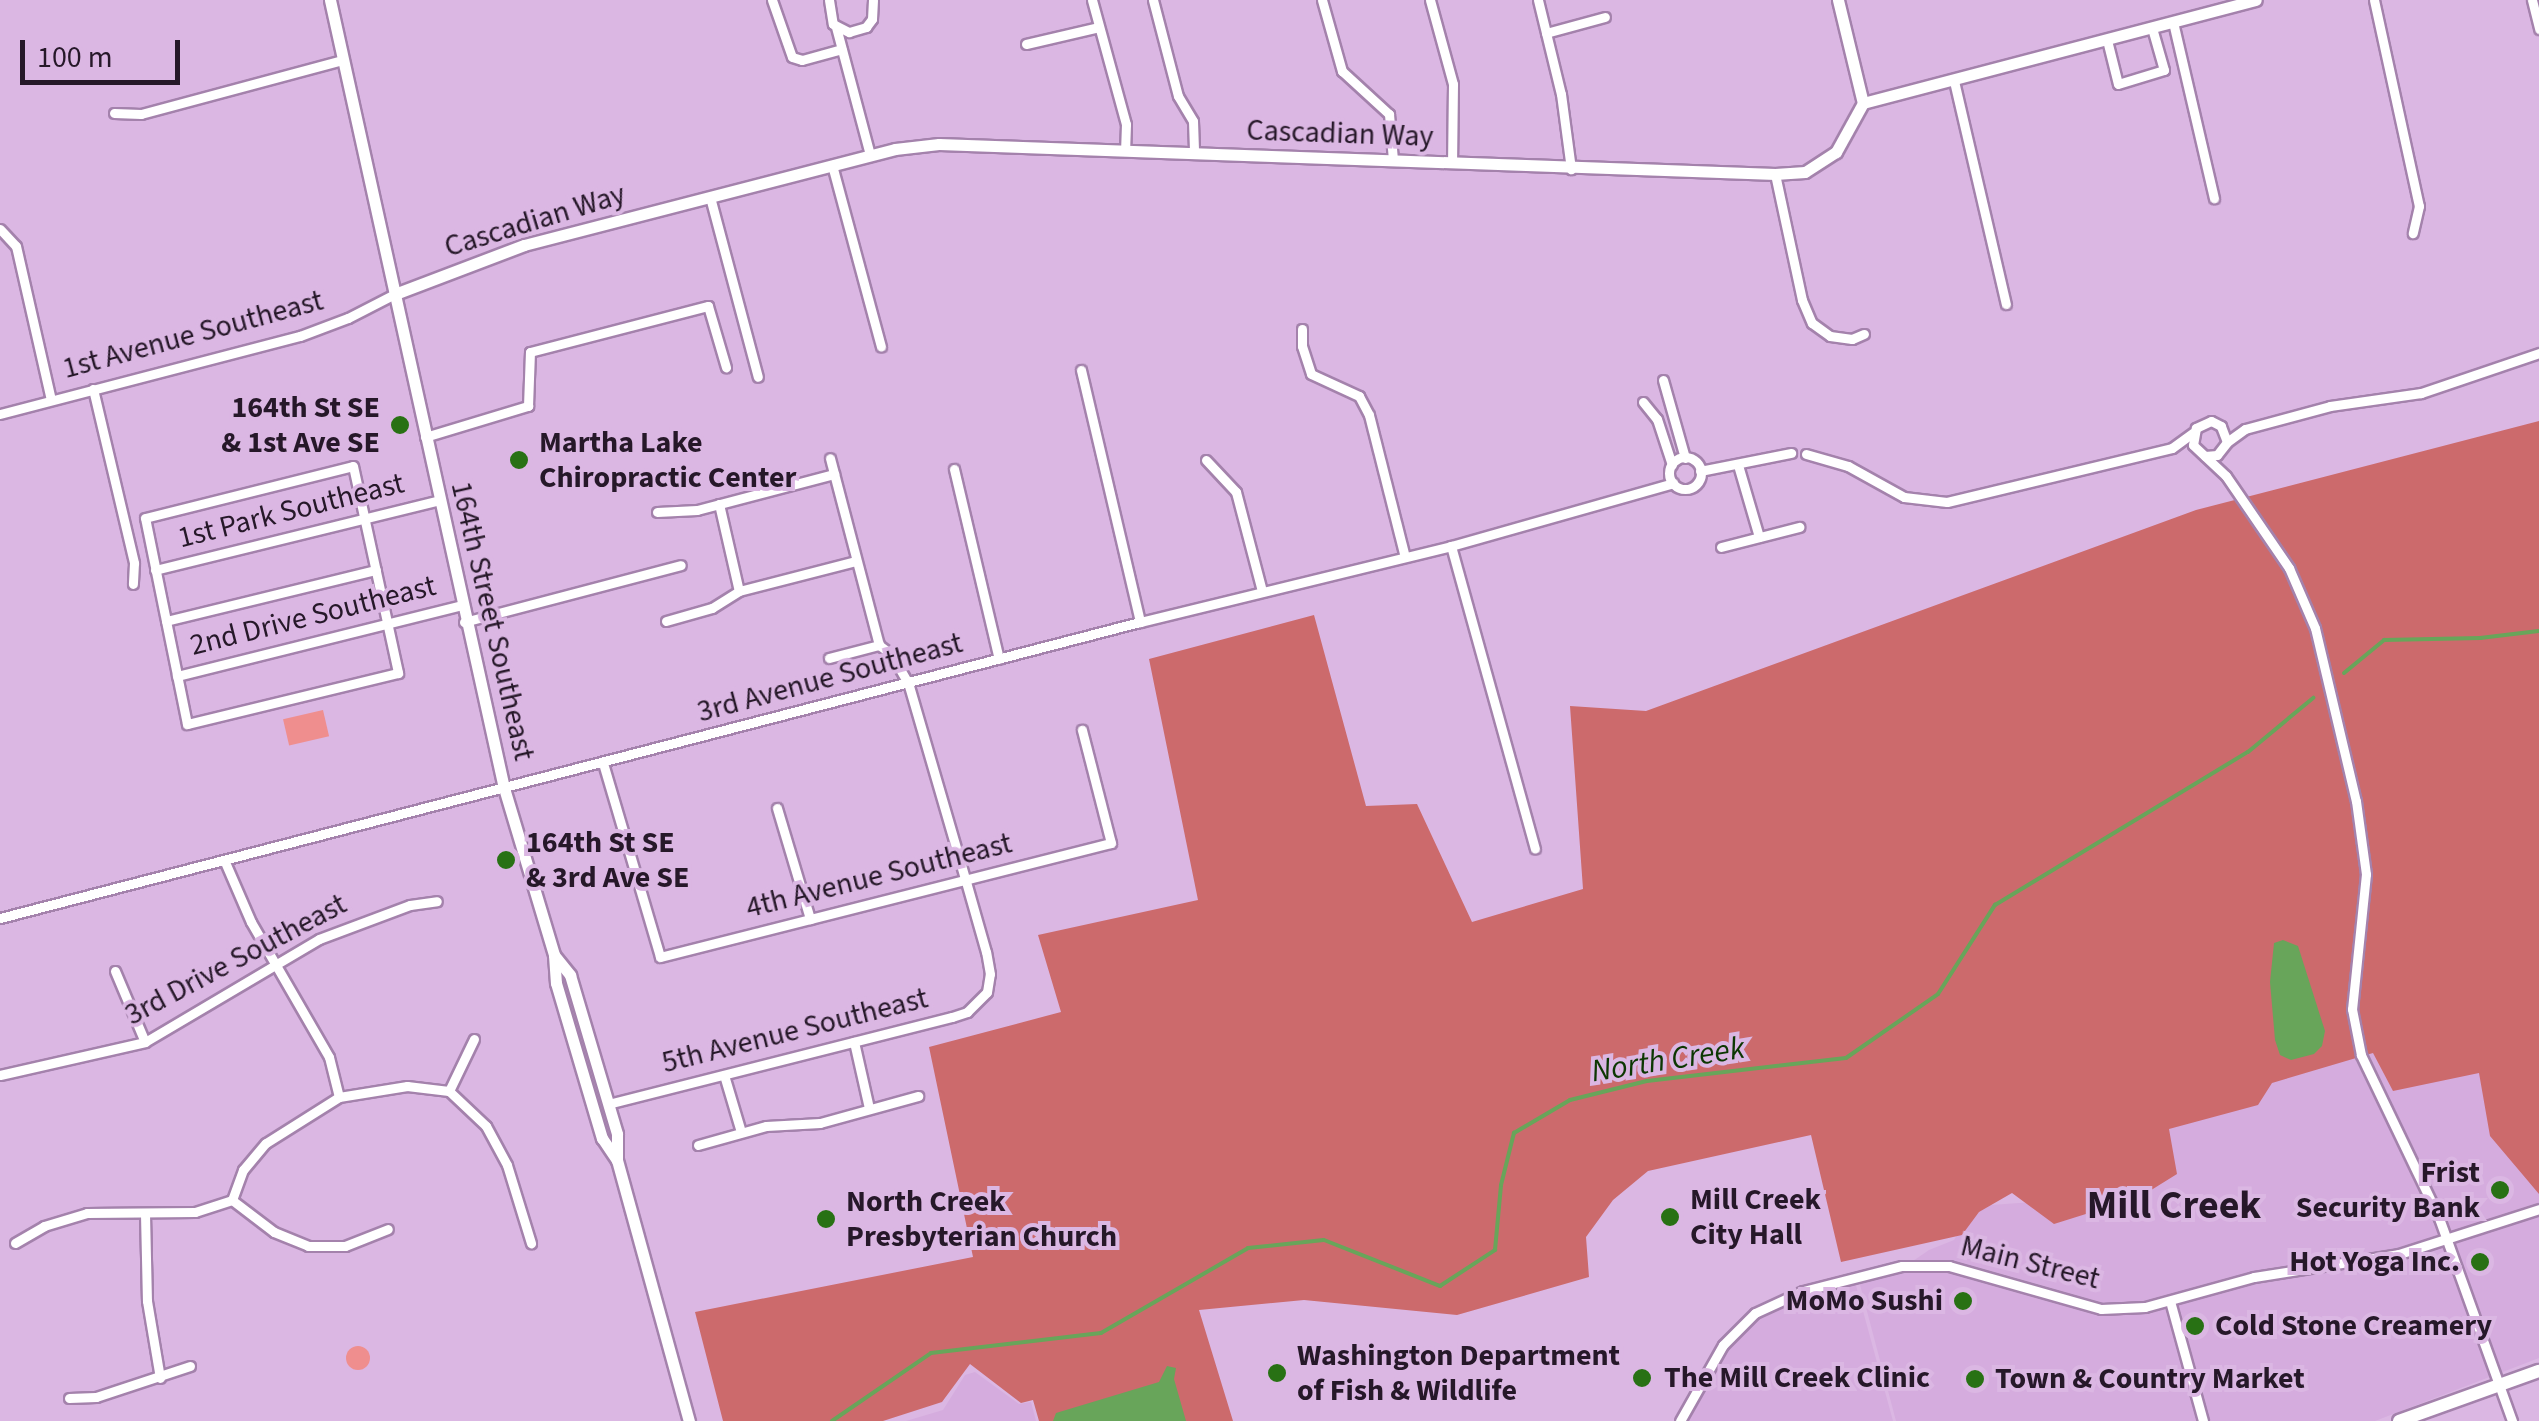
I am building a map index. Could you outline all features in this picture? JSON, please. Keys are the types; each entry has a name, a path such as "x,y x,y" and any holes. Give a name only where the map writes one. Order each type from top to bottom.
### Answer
{"main road":[{"path":"2399,1421 2539,1371"}],"street":[{"name":"164th Street Southeast","path":"330,0 464,622 504,788 554,955 556,982 602,1138 617,1160"},
{"path":"772,0 792,57 802,60 842,50"},
{"path":"829,0 828,16 836,26 870,155"},
{"path":"836,26 849,32 866,27 875,10 873,0"},
{"path":"1092,0 1126,124 1126,151"},
{"path":"1152,0 1178,96 1192,120 1194,154"},
{"path":"1322,0 1342,71 1389,114 1393,160"},
{"path":"1430,0 1453,84 1452,163"},
{"path":"1538,0 1561,94 1571,170"},
{"path":"1838,0 1863,104 2248,1"},
{"path":"2374,0 2419,206 2413,233"},
{"path":"2532,0 2539,29"},
{"path":"1546,33 1606,18"},
{"path":"2173,22 2214,198"},
{"path":"1026,44 1099,27"},
{"path":"2106,40 2118,84 2164,70 2152,28"},
{"path":"114,113 141,114 342,60"},
{"path":"1954,81 2006,304"},
{"name":"Cascadian Way","path":"396,294 524,245 832,164 939,144 1571,170 1775,174 1805,172 1836,152 1863,104"},
{"path":"832,164 882,346"},
{"path":"1775,174 1802,300 1812,323 1830,336 1852,340 1864,334"},
{"path":"710,196 758,377"},
{"path":"0,230 16,246 51,400"},
{"name":"1st Avenue Southeast","path":"0,414 300,336 396,294"},
{"path":"425,437 528,406 530,352 708,306 726,367"},
{"path":"1302,328 1302,346 1311,374 1353,392 1363,402 1405,557"},
{"path":"2172,448 2216,456 2245,429 2330,406 2421,393 2539,352"},
{"path":"1081,370 1140,622"},
{"path":"1663,380 1686,458"},
{"path":"93,389 134,563 133,584"},
{"path":"1642,402 1657,419 1672,465 1672,483 1691,488 1700,471"},
{"path":"1806,454 1848,466 1904,496 1947,502 2172,448 2205,422 2245,429"},
{"path":"2216,423 2225,431 2226,476"},
{"path":"2193,434 2193,445 2226,476 2288,568 2315,628 2356,801 2366,874 2352,1009 2361,1054 2448,1239 2512,1421"},
{"path":"1700,471 1792,453"},
{"path":"830,458 878,645 891,654 908,684 966,882"},
{"path":"1672,465 1686,458 1696,462 1700,471"},
{"path":"1206,460 1236,492 1262,591"},
{"path":"353,466 365,518 398,674 186,724 145,518 353,466"},
{"path":"1738,466 1759,537"},
{"path":"954,469 998,660"},
{"path":"658,512 719,504 834,474"},
{"name":"3rd Avenue Southeast","path":"0,918 1140,622 1452,546 1672,483"},
{"name":"1st Park Southeast","path":"156,570 438,500"},
{"path":"719,504 739,591"},
{"path":"1720,548 1798,527"},
{"path":"1452,546 1535,849"},
{"path":"666,621 712,608 739,591 856,561"},
{"name":"2nd Drive Southeast","path":"464,622 681,565"},
{"path":"166,621 376,570"},
{"name":"2nd Drive Southeast","path":"177,676 461,605"},
{"path":"829,658 878,645"},
{"name":"4th Avenue Southeast","path":"603,764 660,957 1111,842 1082,730"},
{"path":"777,808 810,919"},
{"path":"225,862 252,922 328,1057 340,1098"},
{"name":"5th Avenue Southeast","path":"608,1104 966,1012 986,992 990,974 966,882"},
{"name":"3rd Drive Southeast","path":"0,1075 145,1042 279,967 319,939 410,905 437,902"},
{"name":"164th Street Southeast","path":"554,955 570,975 617,1134 617,1160 689,1421"},
{"path":"115,971 145,1042"},
{"path":"449,1091 474,1039"},
{"path":"854,1042 868,1108"},
{"path":"724,1075 740,1132"},
{"path":"232,1200 243,1170 266,1143 340,1098 407,1086 449,1091 486,1126 508,1164 531,1243"},
{"path":"698,1145 740,1132 820,1123 918,1096"},
{"path":"15,1243 73,1216 102,1211 195,1212 232,1200"},
{"path":"232,1200 274,1232 308,1246 345,1246 388,1229"},
{"name":"Main Street","path":"1680,1421 1723,1346 1755,1313 1803,1291 1889,1270 1949,1266 2101,1309 2170,1301 2254,1277 2399,1254 2539,1210"},
{"path":"145,1214 146,1288 160,1378"},
{"path":"2170,1301 2203,1421"},
{"path":"69,1398 96,1397 190,1366"}],"shaded area":[{"path":"2539,421 2539,1194 2490,1136 2479,1073 2393,1091 2373,1053 2272,1083 2258,1105 2169,1129 2177,1174 2140,1197 2054,1224 2012,1193 1979,1212 1962,1235 1841,1262 1811,1135 1648,1171 1613,1200 1586,1237 1589,1277 1457,1315 1304,1300 1199,1310 1233,1421 1039,1421 1033,1400 1021,1403 970,1364 942,1402 883,1421 723,1421 695,1312 973,1257 929,1047 1061,1012 1038,935 1198,900 1149,659 1314,615 1366,806 1417,804 1472,922 1583,889 1570,706 1646,711 2196,510"},
{"path":"323,710 329,736 289,746 283,719"},
{"path":"2283,940 2298,946 2325,1031 2322,1046 2314,1054 2291,1060 2280,1055 2275,1040 2270,982 2274,943"},
{"path":"2377,1043 2539,1076 2539,1358 2375,1421 1896,1421 1859,1281 1897,1272 1929,1250 1954,1240 1976,1206 2035,1202 2171,1105"},
{"path":"1854,1278 1893,1421 1680,1421 1723,1345 1755,1313 1803,1291"},
{"path":"358,1346 370,1358 358,1370 346,1358"},
{"path":"1167,1366 1176,1368 1174,1379 1186,1421 1053,1421 1056,1413 1159,1382"},
{"path":"975,1372 1019,1404 1031,1402 1036,1421 906,1421 943,1410 965,1375"}],"waterway":[{"name":"North Creek","path":"2344,673 2384,640 2480,638 2539,631"},
{"name":"North Creek","path":"832,1421 931,1353 1101,1333 1248,1248 1324,1240 1440,1286 1495,1250 1501,1185 1514,1133 1570,1100 1647,1081 1846,1058 1938,994 1995,905 2248,752 2313,698"}],"place":[{"name":"164th St SE & 1st Ave SE","path":"400,425"},
{"name":"Martha Lake Chiropractic Center","path":"519,460"},
{"name":"164th St SE & 3rd Ave SE","path":"506,860"},
{"name":"Frist Security Bank","path":"2500,1190"},
{"name":"Mill Creek City Hall","path":"1670,1217"},
{"name":"North Creek Presbyterian Church","path":"826,1219"},
{"name":"Hot Yoga Inc.","path":"2480,1262"},
{"name":"MoMo Sushi","path":"1963,1301"},
{"name":"Cold Stone Creamery","path":"2195,1326"},
{"name":"Washington Department of Fish & Wildlife","path":"1277,1373"},
{"name":"The Mill Creek Clinic","path":"1642,1378"},
{"name":"Town & Country Market","path":"1975,1379"}],"district":[{"name":"Mill Creek","path":"2174,1206"}]}
